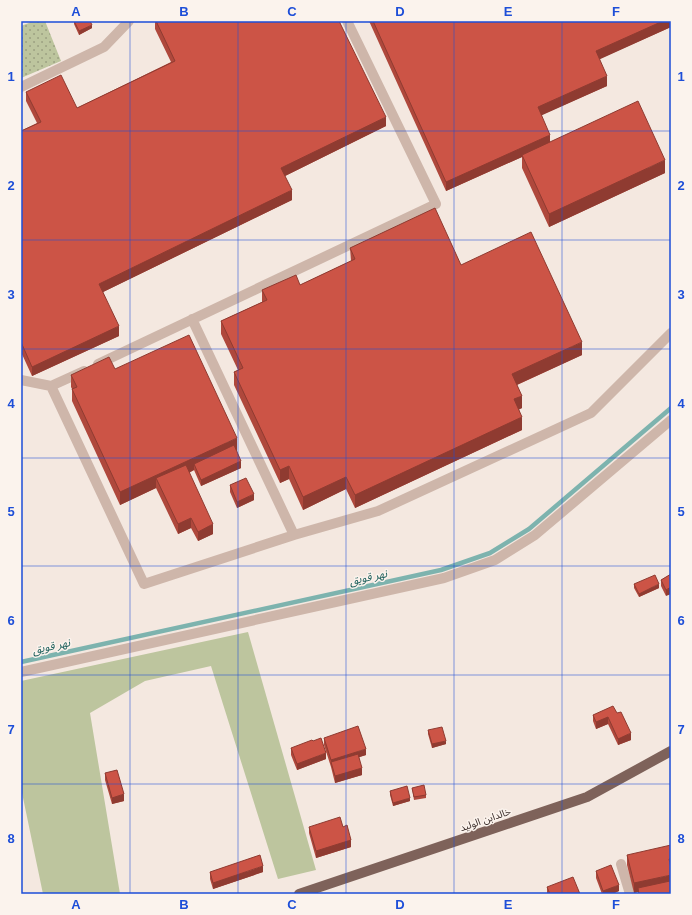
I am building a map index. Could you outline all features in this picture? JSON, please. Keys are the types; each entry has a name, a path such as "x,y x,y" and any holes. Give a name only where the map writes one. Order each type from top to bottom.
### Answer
{"main road":[{"name":"خالدابن الوليد","path":"299,894 587,797 671,751"}],"street":[{"path":"21,87 104,47 129,21"},
{"path":"21,380 51,386 436,204 347,21"},
{"path":"192,319 294,535"},
{"path":"51,386 144,584 294,535 378,512 591,413 671,333"},
{"path":"21,672 444,578 495,560 535,535 671,420"},
{"path":"621,864 630,894"}],"green space":[{"path":"34,21 45,21 61,61 21,78 21,26"},
{"path":"248,632 316,870 278,879 211,666 145,681 90,713 120,894 43,894 21,788 21,681"}],"building":[{"path":"74,21 90,21 92,25 79,31"},
{"path":"156,21 339,21 386,117 281,168 292,190 99,284 119,326 32,367 21,342 21,131 41,122 26,92 61,75 77,108 175,61"},
{"path":"373,21 663,21 596,51 607,76 538,107 550,135 446,182"},
{"path":"638,101 665,160 549,214 522,155"},
{"path":"435,208 461,265 531,232 582,342 512,374 522,396 514,399 522,417 355,495 346,477 303,497 289,466 280,470 234,372 243,368 221,321 267,300 262,290 296,275 300,285 355,259 350,248"},
{"path":"189,335 237,438 120,492 72,389 77,387 71,375 109,357 115,369"},
{"path":"234,445 241,461 201,480 194,464"},
{"path":"186,465 213,524 198,532 191,518 178,524 156,478"},
{"path":"246,478 254,494 237,502 230,485"},
{"path":"671,574 671,587 666,590 661,580"},
{"path":"655,575 659,584 639,594 634,584"},
{"path":"613,706 617,713 621,712 631,733 618,739 608,717 596,722 593,715"},
{"path":"358,726 366,749 331,760 324,738"},
{"path":"442,727 446,741 432,744 428,730"},
{"path":"321,738 326,753 297,764 291,748"},
{"path":"358,754 362,768 335,776 331,762"},
{"path":"117,770 124,794 112,798 105,773"},
{"path":"424,785 426,795 414,797 412,788"},
{"path":"407,786 410,798 393,803 390,791"},
{"path":"340,817 343,827 347,825 351,840 316,851 309,827"},
{"path":"671,845 671,858 669,859 671,875 634,883 627,855"},
{"path":"260,855 263,866 213,883 210,872"},
{"path":"611,865 619,885 603,891 596,871"},
{"path":"573,877 580,894 550,894 547,887"},
{"path":"670,881 671,894 639,894 638,888"}],"waterway":[{"name":"نهر قويق","path":"21,662 441,570 490,553 529,529 671,408"}]}
